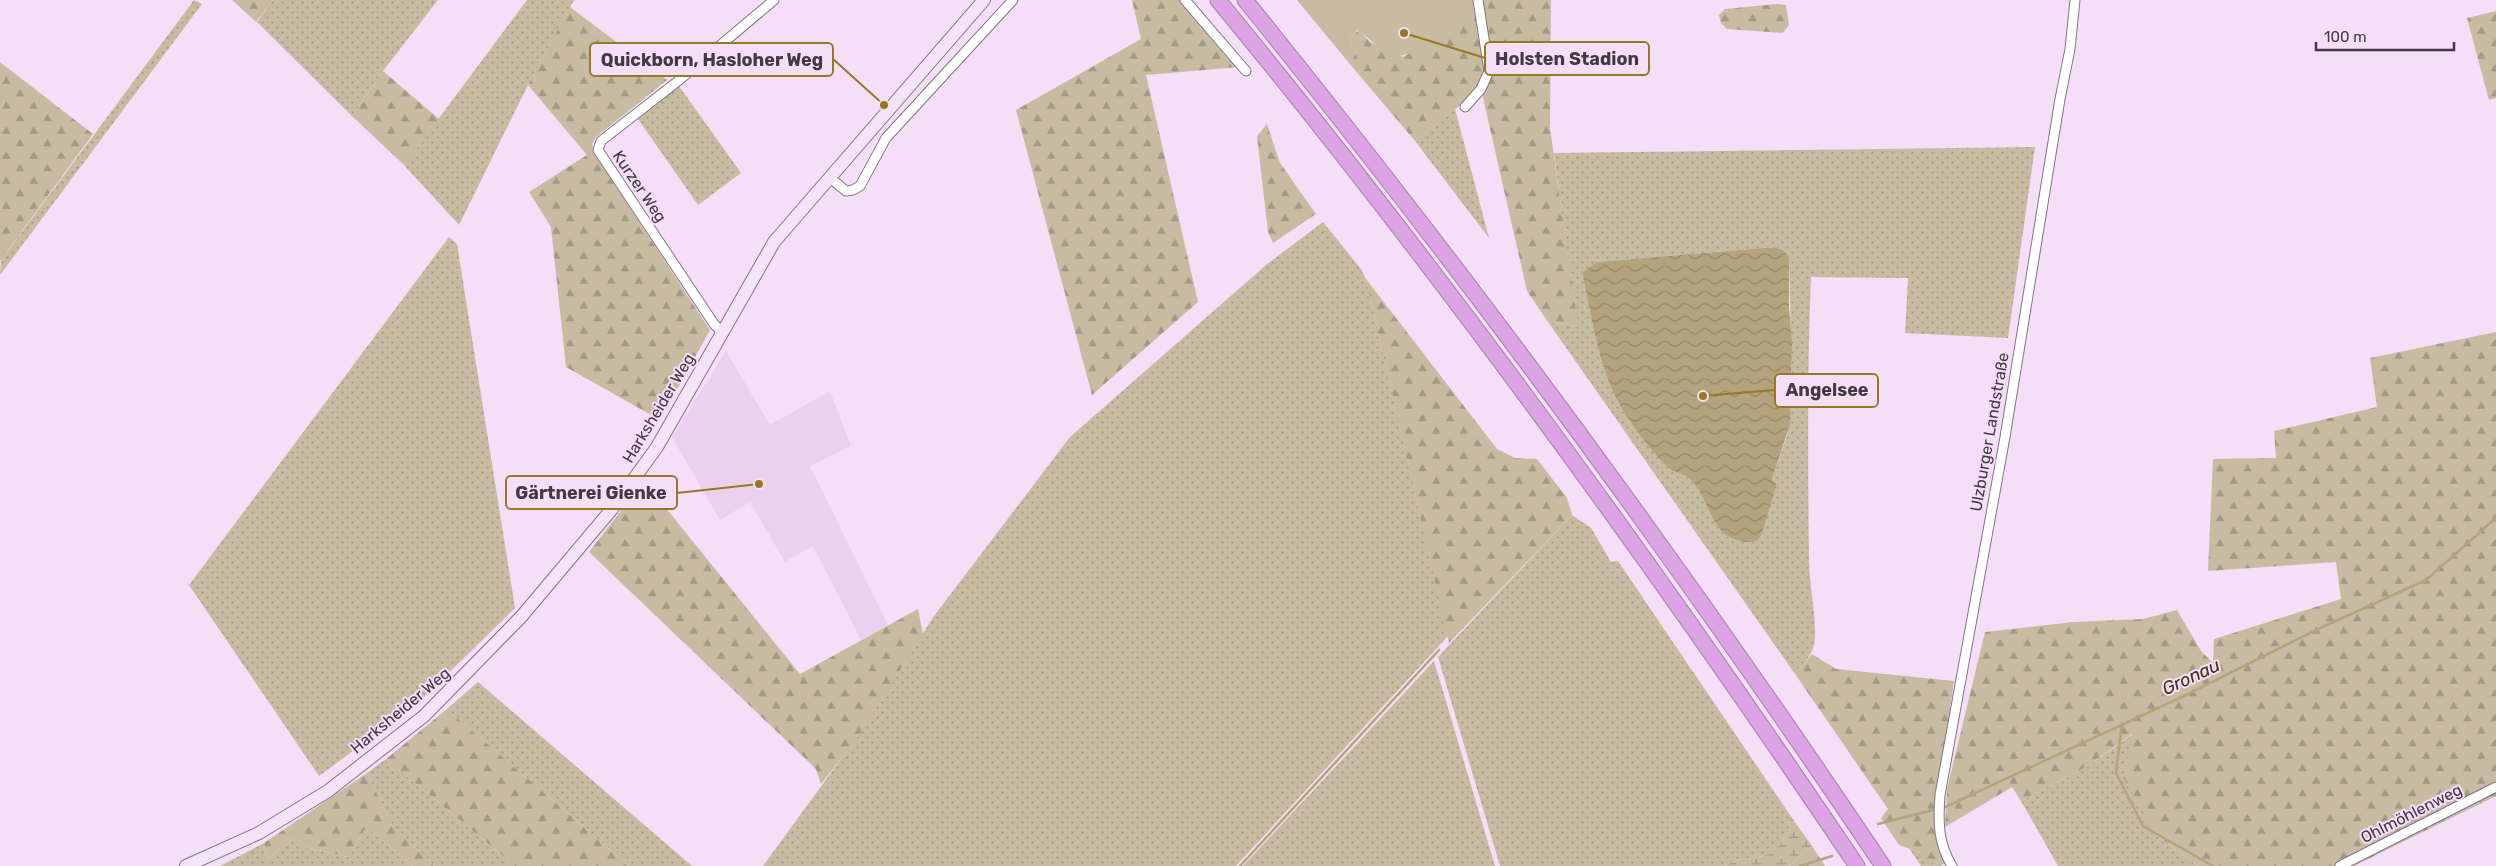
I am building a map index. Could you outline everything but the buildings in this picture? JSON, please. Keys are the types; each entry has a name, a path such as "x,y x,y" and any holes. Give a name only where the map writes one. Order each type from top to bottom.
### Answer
{"highway":[{"path":"1218,0 1344,158 1519,387 1757,719 1857,866"},
{"path":"1245,0 1361,143 1536,373 1744,663 1883,866"}],"main road":[{"name":"Harksheider Weg","path":"186,866 259,833 328,791 424,716 469,673 568,563 628,488 657,447 774,242 984,0"}],"street":[{"name":"Kurzer Weg","path":"722,332 714,324 598,150 601,141 678,81 774,0"},
{"path":"829,177 846,191 860,186 865,181 876,154 886,138 1013,0"},
{"path":"1185,0 1246,71"},
{"path":"1465,107 1481,89 1489,71 1478,0"},
{"name":"Ulzburger Landstraße","path":"1952,866 1944,852 1938,824 1940,795 2005,437 2070,48 2075,0"},
{"name":"Ohlmöhlenweg","path":"2340,866 2496,787"}],"shaded area":[{"path":"726,351 770,425 830,391 851,446 810,466 888,625 861,640 813,546 785,562 750,502 720,520 672,437"}],"green space":[{"path":"194,0 202,4 0,275 1,260"},
{"path":"232,0 273,0 256,22"},
{"path":"273,0 438,0 383,71 352,116 257,22"},
{"path":"527,0 574,0 528,85 459,225 404,165"},
{"path":"1132,0 1190,0 1239,67 1146,75 1198,302 1092,395 1016,110 1141,39"},
{"path":"1297,0 1478,0 1479,7 1437,39 1402,56 1391,57 1358,30 1349,38 1356,54 1349,63"},
{"path":"1478,0 1551,0 1550,128 1578,326 1548,322 1527,291 1481,89 1415,141 1349,63 1356,54 1349,38 1359,30 1370,42 1403,57 1461,22 1479,7"},
{"path":"1777,4 1786,5 1789,25 1783,33 1727,29 1721,23 1719,15 1725,9"},
{"path":"570,7 667,80 596,137 592,144 594,153 710,330 660,420 566,367 551,227 529,192 587,155 528,85"},
{"path":"2496,11 2496,98 2489,100 2467,18"},
{"path":"0,62 93,134 0,261"},
{"path":"383,71 439,119 404,165 352,116"},
{"path":"679,86 741,173 698,205 638,119"},
{"path":"1455,109 1489,238 1415,141"},
{"path":"1267,124 1280,163 1316,214 1273,243 1268,232 1257,136"},
{"path":"2035,147 2008,338 1905,333 1908,278 1811,277 1808,383 1809,559 1815,638 1811,653 1795,674 1548,322 1577,326 1554,153","holes":["1775,247 1783,250 1789,257 1792,391 1788,433 1772,479 1777,485 1762,534 1755,542 1744,542 1733,539 1724,533 1712,518 1692,481 1662,462 1620,406 1609,383 1599,353 1582,273 1596,262"]},
{"path":"1323,222 1361,269 1366,279 1448,636 1236,866 763,866 857,737 934,616 1070,437 1266,265"},
{"path":"449,237 457,244 515,608 418,703 319,776 189,585"},
{"path":"1366,279 1497,449 1515,458 1537,459 1567,498 1572,515 1449,643"},
{"path":"2496,332 2496,796 2354,866 2198,866 2157,836 2123,777 2132,734 2088,766 2021,801 2012,787 1945,827 1947,789 1985,632 2073,622 2143,619 2177,610 2201,651 2213,663 2214,639 2341,599 2336,562 2208,571 2213,459 2276,458 2274,431 2377,407 2370,358"},
{"path":"644,481 800,674 918,609 923,634 857,738 821,784 816,769 589,552"},
{"path":"1572,515 1591,528 1611,562 1618,561 1790,815 1786,836 1775,850 1761,857 1732,862 1725,866 1500,866 1438,657"},
{"path":"1812,654 1836,669 1954,681 1934,823 1941,852 1946,862 1941,866 1935,866 1925,854 1899,845 1881,818 1888,809 1795,674"},
{"path":"1434,661 1495,866 1243,866"},
{"path":"478,682 692,866 629,866 447,709"},
{"path":"447,709 629,866 515,866 386,759"},
{"path":"2133,734 2157,836 2198,866 2058,866 2021,801 2088,766"},
{"path":"386,759 515,866 434,866 392,825 367,773"},
{"path":"367,773 392,825 434,866 413,866 366,827 348,857 305,847 296,836 267,859 264,843"},
{"path":"1790,815 1812,846 1789,866 1725,866 1740,860 1761,857 1775,850 1787,833"},
{"path":"366,827 413,866 220,866 264,843 267,859 296,836 305,847 348,857"},
{"path":"1812,846 1825,866 1789,866"},
{"path":"1909,848 1925,854 1935,866 1921,866"}],"water":[{"path":"1775,247 1783,250 1789,257 1789,307 1792,342 1790,425 1772,479 1777,485 1762,534 1755,542 1744,542 1733,539 1724,533 1712,518 1692,481 1662,462 1620,406 1609,383 1599,353 1582,273 1596,262"}],"waterway":[{"name":"Gronau","path":"1943,808 2186,695 2316,630 2426,580 2496,518"},
{"path":"1240,866 1439,650"},
{"path":"2122,723 2116,773 2143,826 2213,866"},
{"name":"Gronau","path":"1878,824 1937,809"},
{"name":"Gronau","path":"1800,866 1832,856"}],"place":[{"name":"Holsten Stadion","path":"1404,33"},
{"name":"Quickborn, Hasloher Weg","path":"884,105"},
{"name":"Angelsee","path":"1703,396"},
{"name":"Gärtnerei Gienke","path":"759,484"}]}
